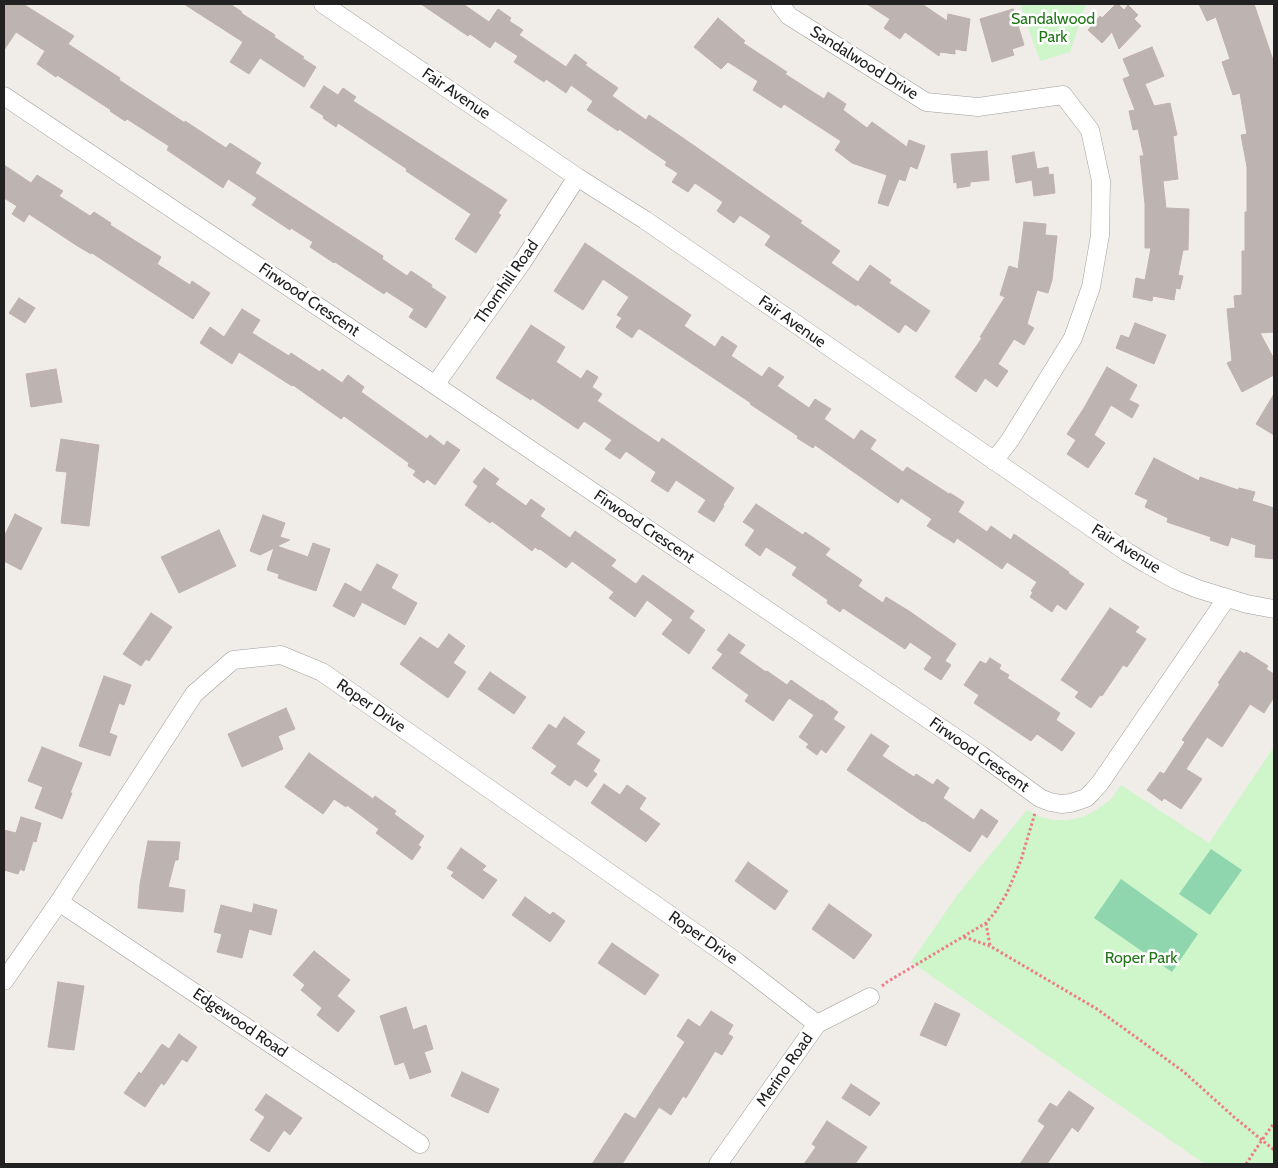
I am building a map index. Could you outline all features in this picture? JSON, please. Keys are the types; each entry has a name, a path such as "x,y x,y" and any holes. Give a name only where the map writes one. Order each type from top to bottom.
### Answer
{"street":[{"name":"Fair Avenue","path":"323,4 644,220 1147,564 1183,583 1226,598 1274,609"},
{"name":"Sandalwood Drive","path":"780,4 789,16 926,102 978,107 1063,96 1090,130 1101,181 1100,235 1092,286 1073,338 1010,440 994,461"},
{"name":"Firwood Crescent","path":"4,96 435,385 981,755 1040,798 1060,804 1070,803 1086,798 1092,792 1226,598"},
{"name":"Thornhill Road","path":"435,385 523,261 578,177"},
{"name":"Roper Drive","path":"4,981 59,902 194,694 234,660 281,655 322,672 738,962 817,1024"},
{"name":"Edgewood Road","path":"59,902 420,1144"},
{"name":"Merino Road","path":"718,1164 817,1024 870,997"}],"path":[{"path":"870,997 887,982 986,923 996,912 1018,869 1040,798"},
{"path":"986,923 990,946"},
{"path":"964,937 990,946 1097,1009 1184,1072 1274,1150"},
{"path":"1246,1164 1274,1123"}],"green space":[{"name":"Sandalwood Park","path":"1020,4 1086,4 1070,52 1040,61"},
{"name":"Roper Park","path":"1274,747 1274,1164 1205,1164 911,962 958,894 1027,810 1040,817 1053,820 1083,817 1111,799 1121,785 1209,843"},
{"path":"1211,849 1242,870 1210,915 1179,894"},
{"path":"1121,879 1198,934 1172,972 1094,918"}],"building":[{"path":"4,4 23,4 74,36 68,44 120,78 119,80 226,148 230,143 261,163 255,173 383,256 382,259 407,276 411,271 432,285 431,287 446,297 426,328 409,317 414,309 386,291 384,294 334,263 310,247 313,242 291,228 290,230 252,205 257,198 228,179 223,188 167,150 169,146 127,119 125,121 57,75 56,77 37,64 45,51 16,32 4,50"},
{"path":"184,4 230,4 275,35 274,37 316,67 304,87 260,58 249,74 230,62 243,42"},
{"path":"421,4 463,4 489,22 498,9 511,18 509,21 523,30 519,35 566,67 575,54 587,63 585,65 618,88 612,96 646,120 649,115 683,138 802,221 800,223 840,251 831,263 858,282 870,265 891,280 889,283 930,311 916,332 905,324 899,333 765,245 771,236 740,215 734,223 717,211 723,202 695,183 688,192 672,182 678,173 665,165 667,162 619,129 618,131 587,110 593,101 571,85 566,93 546,79 544,82 514,62 518,56 495,41 490,48 470,34 468,36"},
{"path":"867,4 922,4 947,21 948,14 970,19 966,51 955,49 955,54 940,52 939,56 905,32 900,39 884,28 890,19"},
{"path":"1116,4 1124,10 1128,5 1138,15 1134,19 1141,26 1119,49 1112,32 1102,43 1088,30 1100,16 1102,18"},
{"path":"1199,4 1254,4 1274,63 1274,332 1260,333 1274,359 1274,375 1242,392 1227,363 1232,361 1227,309 1235,308 1234,296 1242,295 1242,251 1245,251 1245,212 1247,212 1247,167 1241,135 1247,134 1240,93 1233,95 1222,62 1230,59 1216,17 1207,21"},
{"path":"1013,9 1024,45 1012,49 1014,55 992,62 980,19"},
{"path":"718,18 745,41 743,43 787,72 785,74 824,99 828,92 846,104 843,110 867,128 872,122 907,147 909,140 925,146 917,169 910,166 905,181 899,179 888,206 878,203 887,175 852,163 835,150 841,141 784,104 781,108 753,90 758,81 728,62 721,69 694,47"},
{"path":"1152,47 1164,76 1145,84 1154,106 1170,103 1177,135 1173,136 1178,179 1163,181 1166,208 1189,209 1188,250 1183,250 1178,275 1183,276 1180,289 1176,288 1174,300 1153,296 1152,301 1133,297 1136,278 1145,280 1151,248 1145,248 1145,204 1140,156 1144,156 1138,129 1133,130 1129,111 1135,110 1123,79 1130,76 1123,59"},
{"path":"324,86 338,95 343,88 356,97 353,101 507,200 498,213 501,215 476,253 455,239 471,214 338,123 336,127 310,107"},
{"path":"987,151 989,180 970,182 970,186 957,188 957,182 954,183 951,154"},
{"path":"1034,152 1037,169 1048,167 1049,175 1053,174 1055,193 1034,196 1032,180 1016,183 1012,156"},
{"path":"4,165 31,183 37,175 63,191 59,196 90,216 94,212 111,223 110,225 161,257 157,264 190,285 192,281 210,293 193,319 29,214 24,222 12,214 17,206 4,198"},
{"path":"1024,222 1046,224 1045,235 1057,236 1052,280 1048,293 1037,290 1027,324 1034,328 1024,345 1014,339 998,364 1008,371 997,387 985,378 976,392 955,377 982,338 980,337 1005,297 1000,295 1009,266 1018,269"},
{"path":"585,243 691,315 684,326 715,347 722,336 737,346 731,356 762,377 769,367 784,377 777,386 809,408 815,399 831,409 824,419 854,440 861,430 876,440 870,449 903,472 907,467 964,502 958,512 987,532 991,526 1011,540 1014,534 1069,572 1084,584 1066,610 1057,604 1052,612 1030,597 1033,592 1031,591 1037,582 1007,562 1002,569 957,538 954,543 927,526 932,519 901,498 898,503 815,445 813,448 797,438 798,436 751,403 640,329 632,338 616,327 622,318 617,315 629,297 603,279 583,310 554,291"},
{"path":"19,298 35,308 25,323 9,313"},
{"path":"242,309 260,320 252,333 289,356 291,353 320,372 322,369 342,383 348,375 364,387 361,392 427,439 430,435 444,446 447,441 460,450 435,485 427,479 424,483 413,475 416,471 408,466 409,463 344,416 341,419 293,385 239,352 232,364 200,343 210,327 224,337"},
{"path":"1135,323 1166,335 1154,364 1116,348 1121,335 1129,338"},
{"path":"531,325 565,347 556,362 581,379 587,370 598,377 592,387 602,394 597,401 659,443 662,438 734,488 714,522 698,512 706,500 676,480 668,492 651,481 656,472 626,451 620,459 605,449 612,440 584,421 578,429 532,398 531,400 496,378"},
{"path":"1107,367 1137,385 1129,400 1139,405 1132,418 1111,405 1094,435 1105,443 1088,468 1067,454 1076,440 1067,434"},
{"path":"56,369 62,402 31,407 26,374"},
{"path":"1274,394 1274,435 1256,424"},
{"path":"61,439 99,445 89,526 61,523 67,472 56,471"},
{"path":"1154,458 1199,481 1200,477 1238,490 1239,488 1255,492 1252,501 1274,508 1274,559 1255,557 1256,545 1231,537 1228,546 1210,540 1211,537 1167,522 1168,518 1145,507 1148,500 1135,494"},
{"path":"484,468 499,479 495,484 526,506 531,499 545,509 540,516 570,538 575,531 616,560 611,566 636,584 643,575 694,611 689,618 705,630 689,654 662,634 673,620 647,600 635,617 609,598 614,592 572,561 566,568 540,549 535,547 532,551 492,521 490,523 465,505 478,486 473,482"},
{"path":"756,504 803,535 805,532 830,549 825,555 862,580 858,586 883,603 886,597 956,644 945,661 951,665 941,680 924,669 932,657 910,642 905,649 843,608 840,612 827,603 828,600 792,575 797,567 766,547 760,556 745,545 755,530 743,522"},
{"path":"15,514 42,528 21,570 4,561 4,537"},
{"path":"263,515 285,523 280,537 290,540 277,546 308,557 313,543 330,549 316,591 278,578 279,574 267,570 274,548 260,555 250,551"},
{"path":"219,530 236,566 179,593 161,557"},
{"path":"377,564 398,575 391,588 417,603 405,625 362,602 354,617 333,606 345,583 361,592"},
{"path":"1110,608 1139,627 1135,632 1146,639 1127,667 1123,665 1102,696 1100,695 1091,708 1075,697 1079,692 1061,680"},
{"path":"151,613 172,627 149,661 146,659 141,666 123,654"},
{"path":"449,634 465,646 453,663 466,672 448,698 400,664 420,637 438,649"},
{"path":"729,634 745,645 739,653 787,685 791,680 838,712 833,719 845,727 826,753 821,749 817,755 806,747 809,744 799,737 814,715 789,698 773,721 745,701 749,695 712,668 723,654 717,650"},
{"path":"1240,651 1245,654 1246,652 1268,666 1266,669 1274,674 1274,697 1264,713 1250,704 1222,747 1207,737 1186,769 1202,779 1181,809 1164,798 1162,801 1147,790 1160,772 1164,774 1185,742 1182,740"},
{"path":"990,658 1001,665 999,669 1009,675 1007,678 1060,713 1056,720 1075,733 1062,751 1037,734 1031,741 974,703 979,695 964,685 980,661 986,664"},
{"path":"490,672 526,697 514,714 478,689"},
{"path":"104,676 131,685 124,705 119,703 109,733 117,736 110,756 79,746"},
{"path":"286,708 295,729 278,736 283,749 242,767 228,734"},
{"path":"564,717 585,732 576,744 600,760 593,771 597,774 587,787 575,779 570,786 551,773 557,766 532,748 549,724 556,729"},
{"path":"871,734 889,746 882,756 914,777 916,774 933,785 937,779 949,788 943,798 974,820 981,809 998,821 987,838 982,834 970,852 847,770"},
{"path":"42,747 82,763 62,819 35,808 43,787 28,781"},
{"path":"309,753 373,799 375,796 396,811 394,814 424,836 418,845 421,847 412,860 376,833 379,829 347,805 346,807 334,799 323,814 285,787"},
{"path":"604,784 620,795 627,785 646,798 639,809 660,824 646,842 591,803"},
{"path":"21,817 41,823 36,842 33,841 24,871 20,869 18,874 4,870 4,830 16,833"},
{"path":"148,841 180,842 178,860 175,860 168,887 185,890 183,912 138,908 140,884"},
{"path":"461,848 486,866 482,870 497,880 483,899 451,876 454,872 447,868"},
{"path":"748,862 788,891 775,910 735,881"},
{"path":"525,897 550,915 553,912 565,921 550,942 512,915"},
{"path":"254,904 277,910 271,935 249,929 242,958 217,952 222,934 214,932 221,905 252,913"},
{"path":"829,904 872,935 854,959 812,929"},
{"path":"612,943 659,975 645,995 598,963"},
{"path":"314,951 350,980 337,996 355,1011 338,1032 317,1015 322,1008 301,990 305,985 293,975"},
{"path":"58,982 84,986 74,1050 48,1047"},
{"path":"935,1003 960,1014 946,1046 920,1035"},
{"path":"406,1007 413,1030 426,1025 433,1049 424,1052 431,1072 410,1079 404,1062 395,1065 380,1016"},
{"path":"711,1011 733,1025 728,1034 733,1037 722,1055 715,1051 686,1098 683,1096 671,1115 659,1107 622,1164 592,1164 625,1113 635,1119 685,1042 677,1036 688,1019 700,1027"},
{"path":"179,1034 197,1047 187,1062 182,1059 164,1085 161,1083 145,1107 124,1093 139,1072 141,1074 162,1044 169,1049"},
{"path":"462,1072 499,1089 488,1113 451,1096"},
{"path":"851,1084 880,1103 870,1116 842,1098"},
{"path":"1069,1091 1094,1108 1078,1132 1072,1127 1047,1164 1020,1164 1045,1126 1038,1121 1050,1103 1057,1107"},
{"path":"266,1094 302,1118 290,1135 284,1130 269,1152 250,1140 265,1117 255,1110"},
{"path":"827,1121 867,1147 855,1164 804,1164 816,1147 812,1144"}]}
